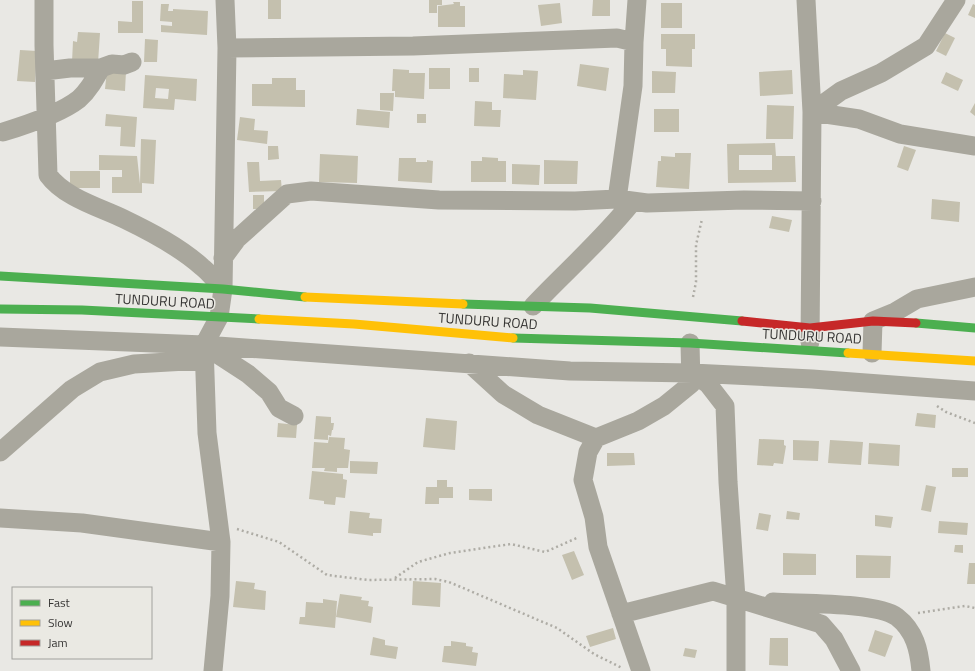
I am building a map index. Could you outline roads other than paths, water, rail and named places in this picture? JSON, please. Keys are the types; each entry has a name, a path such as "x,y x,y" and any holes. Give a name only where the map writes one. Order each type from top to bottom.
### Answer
{"main road":[{"path":"0,276 223,289 328,299 533,306 690,315 810,328 873,321 909,322 975,328"},
{"name":"TUNDURU ROAD","path":"0,309 82,310 354,324 516,338 690,342 975,361"}],"street":[{"path":"44,0 44,71 48,175 56,185 172,245 203,267 223,289"},
{"path":"213,671 220,596 221,542 207,433 204,352 219,317 223,289 227,48 225,0"},
{"path":"533,306 569,267 610,229 625,200 637,0"},
{"path":"806,0 812,112 810,350"},
{"path":"812,112 842,91 881,72 926,46 956,0"},
{"path":"227,48 413,46 617,38 634,42"},
{"path":"44,71 70,68 101,68 112,64 124,65 132,62"},
{"path":"3,132 46,117 79,99 91,86 101,68"},
{"path":"812,112 859,119 900,134 975,146"},
{"path":"224,258 237,239 287,194 310,191 438,200 625,200 647,203 705,201 812,201"},
{"path":"872,353 873,321 895,312 916,299 975,287"},
{"path":"0,338 204,352 469,363 570,371 692,373 812,379 975,391"},
{"path":"642,671 598,547 594,517 583,480 588,452 596,438 638,421 664,406 690,384 692,373 690,342"},
{"path":"0,452 72,389 100,372 134,364 204,352 248,374 269,392 279,408 294,416"},
{"path":"469,363 503,394 538,415 596,438"},
{"path":"692,373 708,384 725,406 728,482 736,598 736,671"},
{"path":"0,518 82,523 221,542"},
{"path":"622,614 713,591 821,624 834,639 851,671"},
{"path":"736,598 869,607 896,616 910,632 919,649 921,671"}]}
